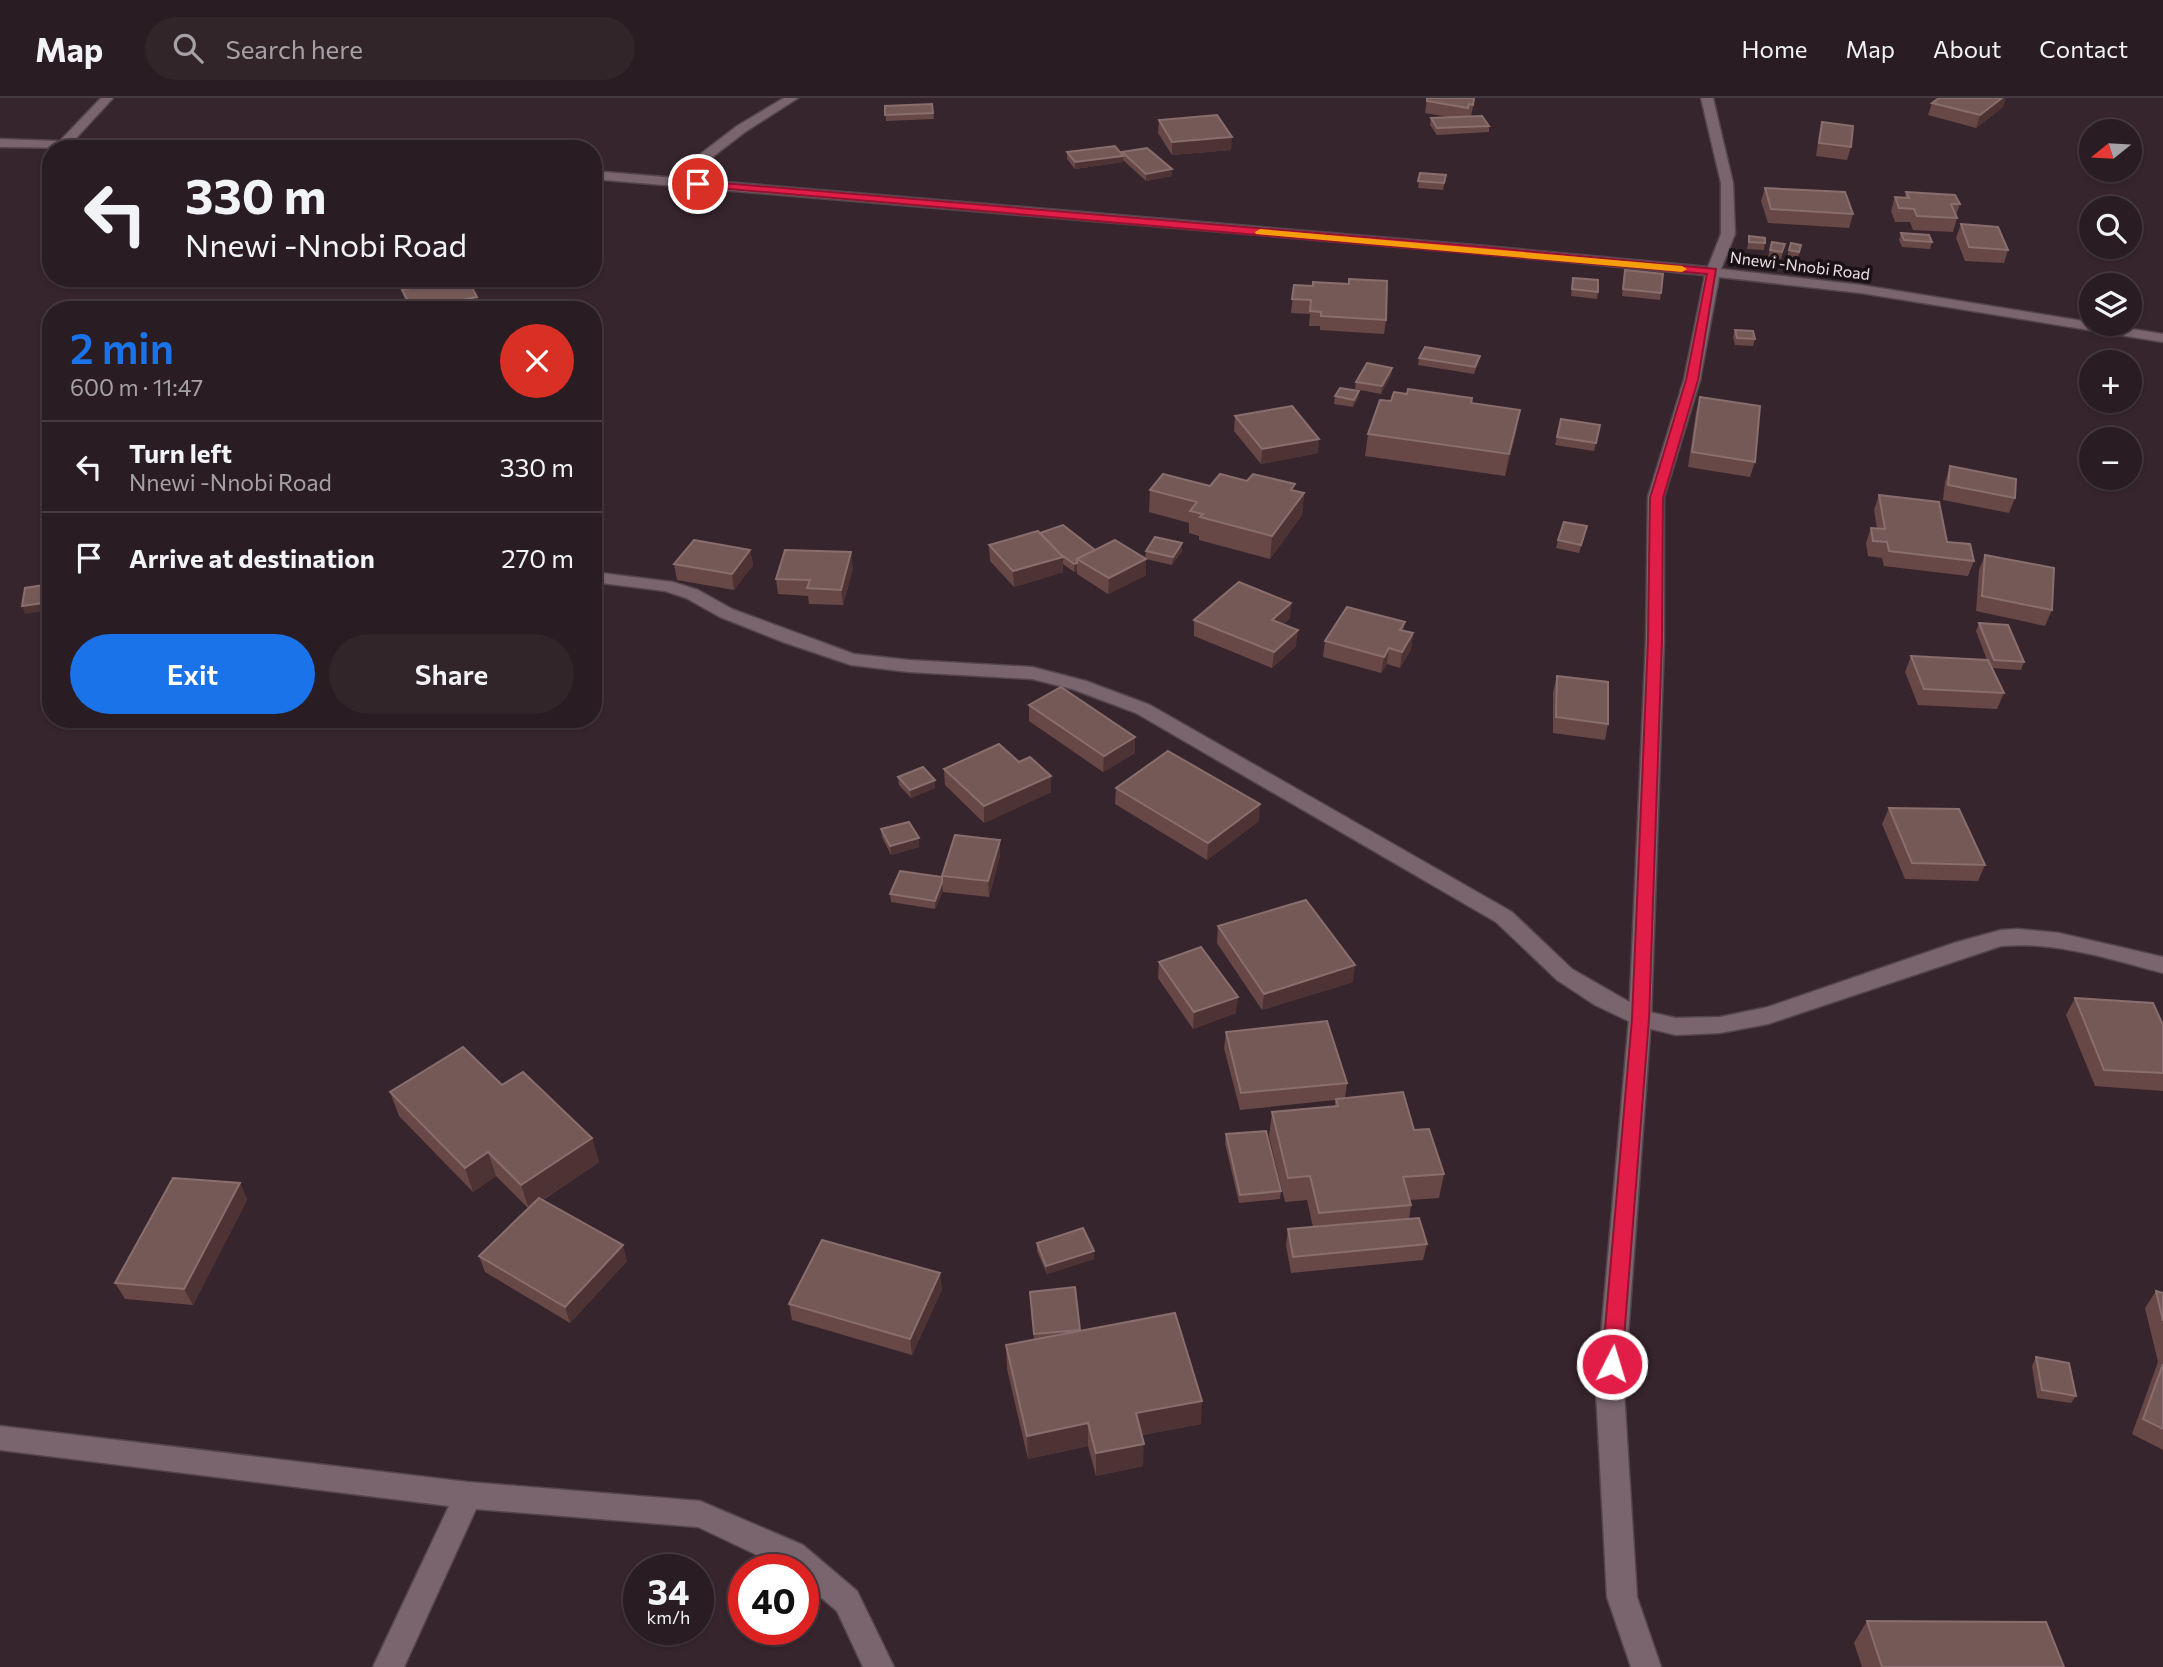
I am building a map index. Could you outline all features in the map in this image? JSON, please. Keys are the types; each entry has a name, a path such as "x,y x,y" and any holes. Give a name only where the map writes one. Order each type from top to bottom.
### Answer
{"street":[{"path":"68,140 107,98"},
{"path":"671,182 741,129 792,98"},
{"path":"1646,1667 1622,1597 1610,1391 1640,1019 1655,640 1656,498 1692,380 1713,272 1728,234 1727,183 1707,98"},
{"path":"0,143 42,144"},
{"name":"Nnewi -Nnobi Road","path":"602,176 1471,248 1713,272 1861,289 2163,338"},
{"path":"602,578 667,586 692,594 776,633 851,659 909,666 1031,673 1079,685 1143,709 1504,917 1520,928 1545,958 1566,976 1640,1019 1677,1026 1726,1025 1800,1005 2004,937 2055,940 2163,965"},
{"path":"0,1438 468,1495 700,1514 793,1555 847,1601 879,1667"},
{"path":"387,1667 468,1495"}],"building":[{"path":"1427,98 1474,98 1473,105 1469,104 1468,108 1427,101"},
{"path":"1939,98 2002,98 1980,115 1932,103"},
{"path":"932,104 933,113 885,115 885,106"},
{"path":"1217,115 1232,137 1172,142 1159,120"},
{"path":"1482,116 1489,126 1437,128 1431,118"},
{"path":"1822,122 1853,126 1851,147 1819,143"},
{"path":"1115,146 1123,156 1075,162 1067,152"},
{"path":"1147,148 1172,169 1146,174 1122,152"},
{"path":"1420,173 1446,175 1444,183 1418,181"},
{"path":"1765,188 1845,192 1853,214 1771,209"},
{"path":"1906,192 1955,195 1960,204 1951,204 1957,218 1917,216 1914,209 1899,208 1895,197 1909,198"},
{"path":"1961,224 1998,227 2008,250 1969,247"},
{"path":"1901,233 1929,235 1932,242 1904,240"},
{"path":"1749,236 1765,238 1765,243 1749,242"},
{"path":"1772,242 1785,244 1782,252 1770,250"},
{"path":"1791,243 1801,245 1799,252 1789,250"},
{"path":"1625,270 1663,274 1661,293 1623,289"},
{"path":"1573,278 1598,280 1598,292 1572,289"},
{"path":"1349,279 1387,281 1386,320 1321,316 1321,312 1310,311 1311,300 1292,299 1294,285 1313,286 1313,282 1349,284"},
{"path":"417,287 472,287 477,297 457,301 408,301 402,290"},
{"path":"1735,330 1753,331 1755,339 1737,338"},
{"path":"1425,347 1480,356 1475,367 1419,358"},
{"path":"1367,363 1392,368 1382,386 1356,382"},
{"path":"1340,388 1359,391 1354,400 1335,396"},
{"path":"1408,389 1472,398 1471,403 1520,410 1509,454 1368,434 1380,400 1391,401 1394,392 1407,394"},
{"path":"1700,397 1760,406 1755,462 1692,452"},
{"path":"1292,406 1319,439 1262,449 1235,416"},
{"path":"1561,419 1600,425 1596,443 1557,437"},
{"path":"1950,466 2016,479 2015,498 1948,485"},
{"path":"1163,474 1210,486 1220,474 1247,481 1253,474 1295,484 1291,490 1304,493 1272,536 1200,517 1203,514 1190,511 1197,502 1150,490"},
{"path":"1879,495 1939,502 1947,542 1970,544 1974,561 1889,551 1887,542 1873,541 1871,528 1885,529"},
{"path":"1564,522 1587,526 1581,545 1558,540"},
{"path":"1063,525 1095,550 1077,559 1074,564 1059,553 1040,533"},
{"path":"1038,531 1063,557 1013,571 989,545"},
{"path":"1155,537 1182,543 1173,557 1146,551"},
{"path":"694,540 750,550 732,574 674,564"},
{"path":"1115,540 1146,559 1109,578 1077,559"},
{"path":"785,550 851,552 841,590 807,588 810,580 776,579"},
{"path":"1985,555 2054,568 2052,610 1982,596"},
{"path":"1239,582 1291,603 1272,620 1298,630 1274,652 1194,620"},
{"path":"42,585 42,603 22,606 25,588"},
{"path":"1347,607 1405,622 1400,630 1413,633 1402,652 1389,648 1384,657 1325,641"},
{"path":"1979,623 2008,625 2024,662 1994,660"},
{"path":"1911,656 1988,660 2004,693 1924,689"},
{"path":"1557,676 1608,682 1608,724 1556,717"},
{"path":"1061,687 1135,737 1104,756 1029,705"},
{"path":"999,744 1019,762 1030,757 1051,776 984,806 944,769"},
{"path":"1168,751 1260,804 1208,843 1116,788"},
{"path":"923,767 935,780 910,790 898,777"},
{"path":"1889,808 1959,809 1985,865 1912,863"},
{"path":"909,822 919,838 890,846 881,829"},
{"path":"955,835 1000,840 988,881 942,876"},
{"path":"900,871 942,877 935,901 890,894"},
{"path":"1306,900 1355,965 1264,994 1218,926"},
{"path":"1201,947 1238,997 1194,1012 1159,962"},
{"path":"2075,998 2153,1003 2163,1025 2163,1073 2104,1070"},
{"path":"1327,1021 1347,1083 1241,1093 1226,1032"},
{"path":"463,1047 502,1085 523,1072 592,1138 521,1185 488,1152 465,1168 390,1092"},
{"path":"1403,1092 1414,1130 1429,1129 1444,1174 1403,1177 1411,1205 1319,1213 1310,1176 1288,1178 1272,1112 1338,1106 1336,1099"},
{"path":"1266,1131 1281,1191 1240,1195 1226,1134"},
{"path":"173,1178 240,1183 184,1289 115,1283"},
{"path":"539,1198 623,1245 565,1307 479,1256"},
{"path":"1419,1218 1427,1244 1293,1257 1288,1229"},
{"path":"1083,1228 1094,1251 1046,1266 1037,1243"},
{"path":"822,1240 940,1273 910,1339 789,1304"},
{"path":"1075,1287 1080,1330 1034,1334 1030,1292"},
{"path":"2156,1291 2163,1293 2163,1321"},
{"path":"1175,1313 1202,1401 1136,1413 1144,1444 1096,1453 1088,1423 1027,1436 1006,1345"},
{"path":"2036,1357 2069,1363 2076,1396 2042,1390"},
{"path":"2163,1364 2163,1429 2143,1419"},
{"path":"1867,1621 2046,1622 2064,1667 1882,1667"}],"slow traffic":[{"path":"1260,232 1682,269"}],"route":[{"path":"698,184 1485,250 1713,272 1692,380 1656,498 1655,640 1640,1019 1612,1364"}]}
